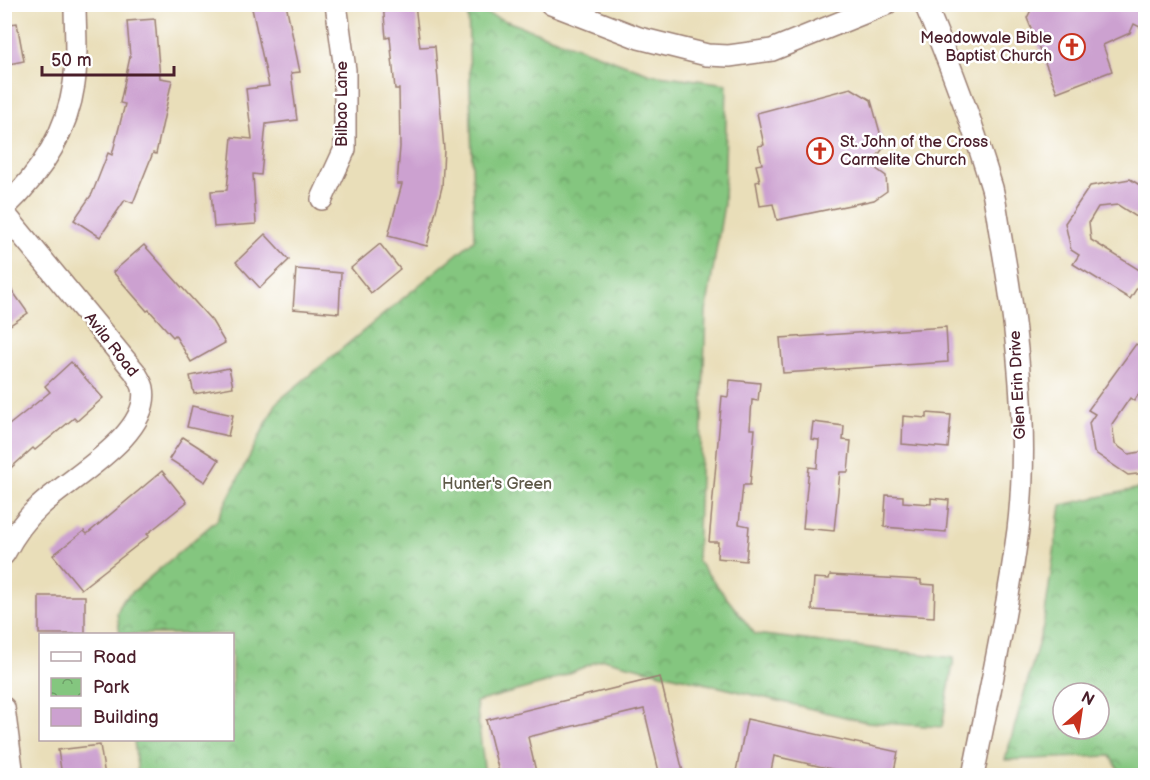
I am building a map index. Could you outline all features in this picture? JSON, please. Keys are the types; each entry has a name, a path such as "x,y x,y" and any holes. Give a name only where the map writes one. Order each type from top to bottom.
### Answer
{"street":[{"path":"4,208 30,184 49,155 63,121 74,85 75,4"},
{"name":"Bilbao Lane","path":"322,199 345,149 345,69 336,4"},
{"path":"551,4 639,38 698,54 729,56 772,50 886,4"},
{"name":"Glen Erin Drive","path":"925,4 955,75 992,189 1012,301 1019,381 1022,466 1018,530 989,702 972,776"},
{"name":"Avila Road","path":"4,213 135,372 143,388 139,417 129,434 40,506 16,531 4,554"},
{"path":"4,708 13,776"}],"green space":[{"name":"Hunter's Green","path":"468,7 651,74 727,84 724,204 706,312 697,560 755,634 954,658 942,727 866,722 603,659 546,683 476,702 485,775 138,775 134,741 234,741 234,633 120,633 117,613 122,601 217,520 277,402 474,240"},
{"path":"1145,487 1145,775 1122,775 1110,756 1005,760 1043,627 1061,505"}],"building":[{"path":"251,4 286,4 300,72 291,73 297,120 266,124 261,175 253,174 256,224 214,227 211,191 227,190 232,137 252,139 246,89 269,86"},
{"path":"383,4 415,4 420,47 435,46 444,149 442,187 427,246 388,236 402,184 397,184 400,147 399,89 395,89 390,37 386,38"},
{"name":"Meadowvale Bible Baptist Church","path":"1041,4 1146,4 1146,30 1134,24 1130,33 1103,45 1112,71 1057,92 1027,18 1032,8"},
{"path":"155,19 160,78 172,80 156,154 153,153 133,203 125,200 100,237 74,220 92,194 108,153 112,155 125,104 120,103 130,57 127,21"},
{"path":"17,23 24,61 4,65 4,25"},
{"name":"St. John of the Cross Carmelite Church","path":"851,88 871,100 884,147 871,165 886,176 887,191 874,200 777,220 773,204 760,206 756,182 760,181 756,165 762,164 758,146 764,145 757,113"},
{"path":"1130,179 1146,189 1146,223 1118,205 1098,207 1089,222 1091,240 1146,274 1130,299 1073,264 1079,255 1071,250 1065,223 1090,186"},
{"path":"265,234 289,260 260,288 236,262"},
{"path":"380,244 400,269 371,293 351,268"},
{"path":"144,245 212,321 225,343 191,362 175,335 173,337 149,310 147,311 113,272"},
{"path":"296,269 341,273 339,313 293,309"},
{"path":"4,279 28,313 4,329"},
{"path":"946,327 948,362 783,373 780,338"},
{"path":"1136,344 1146,351 1146,384 1134,401 1130,398 1112,424 1115,444 1129,454 1146,451 1146,473 1128,475 1094,452 1089,423 1095,414 1088,410"},
{"path":"71,362 103,398 77,421 74,418 35,450 33,448 4,474 4,429 50,392 45,386"},
{"path":"229,368 233,387 194,394 190,376"},
{"path":"730,380 760,383 758,401 752,400 750,429 755,429 750,485 743,485 739,524 749,526 746,561 717,558 718,542 709,542 722,396 728,397"},
{"path":"192,406 233,415 228,436 187,427"},
{"path":"927,413 951,415 948,448 902,444 903,416 927,418"},
{"path":"813,422 844,426 843,440 851,441 848,472 840,472 834,531 803,528 809,467 817,468 819,440 811,439"},
{"path":"183,437 219,460 205,482 169,459"},
{"path":"162,471 187,502 147,534 149,536 81,589 53,555 84,531 87,534"},
{"path":"886,495 903,496 903,502 931,504 931,498 949,500 946,532 884,527"},
{"path":"830,575 921,580 921,584 935,585 934,617 812,610 814,578 829,579"},
{"path":"39,596 85,596 85,633 39,633"},
{"path":"660,677 684,776 660,776 644,709 528,737 537,776 500,776 486,720"},
{"path":"747,719 898,752 893,776 862,776 774,756 770,776 735,776"},
{"path":"100,745 105,776 62,776 58,750"}],"place":[{"name":"Meadowvale Bible Baptist Church","path":"1072,47"},
{"name":"St. John of the Cross Carmelite Church","path":"820,151"}]}
